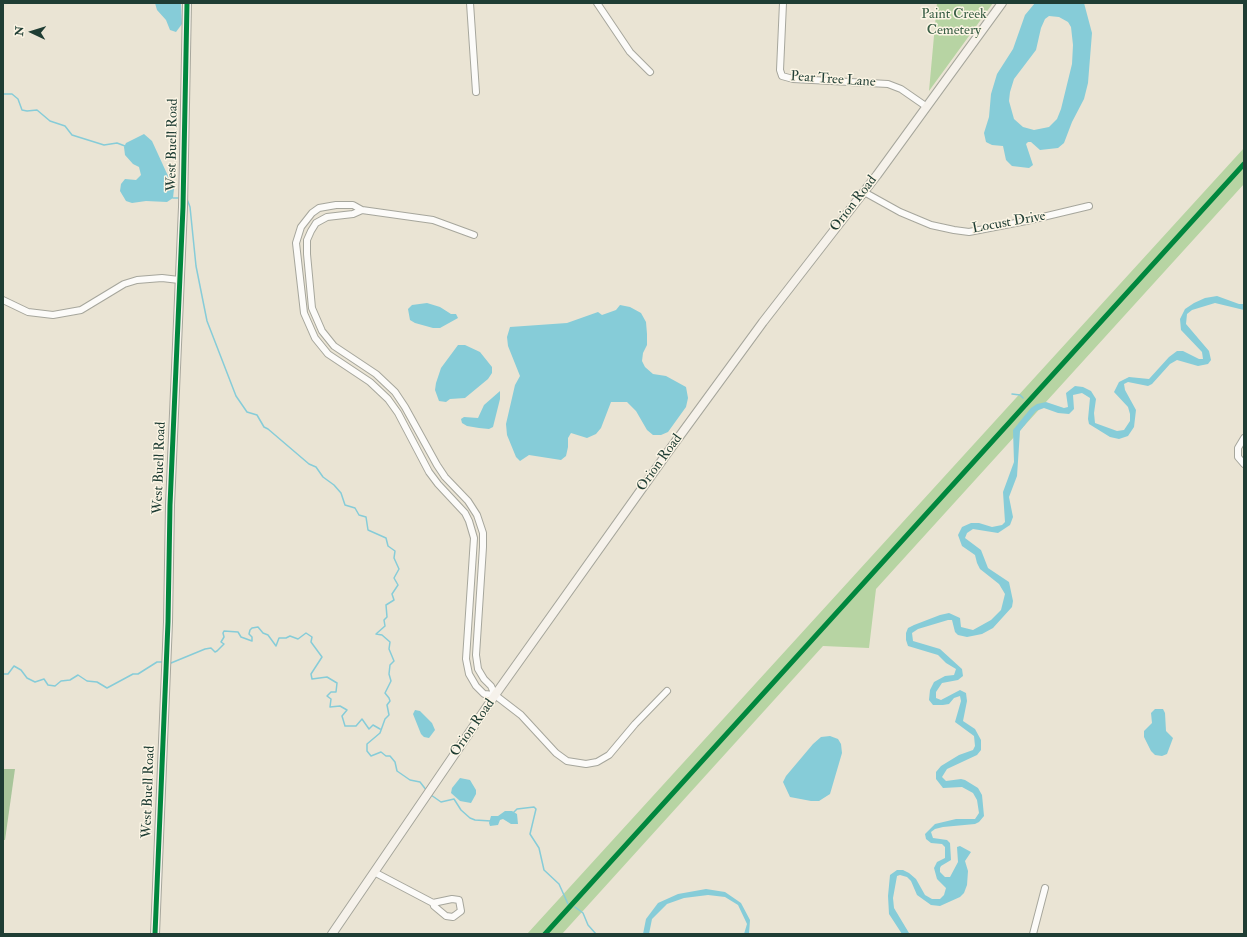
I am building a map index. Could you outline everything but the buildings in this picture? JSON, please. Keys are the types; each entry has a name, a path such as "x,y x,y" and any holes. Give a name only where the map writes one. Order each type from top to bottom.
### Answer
{"main road":[{"name":"West Buell Road","path":"155,934 168,622 170,505 183,207 188,3"},
{"name":"Orion Road","path":"332,934 496,695 747,343 864,192 1002,3"}],"street":[{"path":"470,3 476,92"},
{"path":"597,3 627,48 650,72"},
{"name":"Pear Tree Lane","path":"783,3 780,70 782,76 794,79 888,84 901,89 927,107"},
{"name":"Locust Drive","path":"864,192 900,212 931,225 969,232 1089,206"},
{"path":"474,235 433,220 362,210 353,205 328,206 319,208 306,219 301,227 296,243 300,293 308,325 320,346 328,354 378,388 398,413 418,453 438,484 465,513 472,528 474,542 466,659 471,678 484,694 496,695"},
{"path":"362,210 354,214 327,217 316,223 311,231 307,240 307,254 312,308 327,339 334,346 383,379 395,392 445,477 468,501 477,515 483,543 476,655 480,672 484,679 491,686 496,695 521,715 556,753 567,761 586,764 597,762 609,755 645,713 667,691"},
{"path":"3,300 28,312 53,316 81,310 124,284 137,280 162,278 179,280"},
{"path":"300,293 310,292"},
{"path":"378,388 383,379"},
{"path":"1244,438 1238,448 1238,457 1244,464"},
{"path":"418,453 427,448"},
{"path":"474,542 483,543"},
{"path":"468,638 477,639"},
{"path":"471,678 480,672"},
{"path":"374,872 433,902"},
{"path":"1033,934 1045,888"}],"green space":[{"name":"Paint Creek Cemetery","path":"937,3 993,3 929,91"},
{"path":"1244,148 1244,184 876,589 869,648 823,646 562,934 527,934"},
{"path":"3,769 15,769 5,840 3,840"}],"water":[{"path":"155,3 181,3 182,24 176,32 170,30 166,20 157,10"},
{"path":"1035,3 1084,3 1092,33 1088,83 1084,99 1072,122 1064,143 1058,148 1040,150 1031,142 1028,142 1026,144 1033,165 1029,168 1012,166 1006,160 1003,146 992,145 986,142 984,133 989,117 991,94 997,74 1013,49 1025,15","holes":["1049,16 1059,17 1068,22 1071,27 1073,45 1072,64 1061,109 1057,119 1049,127 1034,130 1023,127 1014,119 1009,101 1014,79 1036,50 1041,28 1045,19"]},
{"path":"144,134 152,141 174,189 173,198 167,202 146,201 132,203 126,201 120,191 121,184 125,179 136,180 141,175 139,167 133,164 125,155 124,147 126,143"},
{"path":"1217,296 1239,304 1244,304 1244,310 1215,303 1192,310 1187,314 1186,324 1209,351 1211,360 1208,364 1198,366 1177,360 1170,364 1152,384 1148,386 1128,382 1124,384 1125,390 1136,410 1134,427 1128,436 1119,439 1110,437 1089,424 1090,398 1082,393 1073,395 1074,409 1069,414 1058,413 1044,408 1036,411 1020,431 1017,476 1009,497 1013,517 1010,525 998,533 973,529 967,533 965,538 981,550 988,568 1009,582 1013,601 1012,607 993,628 982,634 967,637 958,635 955,632 952,620 918,629 912,633 913,641 940,649 962,669 963,676 958,680 942,683 936,692 936,698 941,700 960,690 966,693 967,701 963,721 975,729 981,740 981,750 977,755 947,769 942,777 946,781 961,779 965,780 978,788 982,795 984,816 975,824 943,827 935,829 931,832 933,838 947,840 950,843 951,860 940,868 940,872 945,877 950,877 958,862 957,847 960,846 971,852 965,861 968,871 967,885 964,893 960,897 940,906 931,905 917,895 911,881 907,877 900,875 897,876 893,898 894,908 909,933 902,934 889,914 888,896 890,875 897,870 903,870 916,879 925,895 932,899 940,899 944,895 946,888 937,879 934,868 937,862 945,858 945,847 942,844 931,843 926,839 925,834 935,824 956,819 975,819 979,813 977,800 973,793 962,787 943,788 936,779 936,772 941,766 959,755 973,750 975,746 974,736 955,722 961,701 960,696 954,698 949,704 943,705 933,705 929,700 930,690 934,682 945,676 954,675 956,669 946,663 938,655 908,646 906,633 908,628 940,615 949,613 960,618 961,627 973,630 991,620 1001,610 1005,594 999,584 980,569 975,555 962,546 958,535 962,527 971,523 979,523 992,527 1002,525 1005,522 1003,492 1014,462 1013,430 1031,408 1037,404 1046,402 1064,408 1068,407 1066,393 1075,386 1083,387 1091,391 1096,399 1094,413 1095,423 1117,431 1124,430 1130,421 1130,414 1128,407 1114,392 1119,382 1129,377 1149,379 1169,357 1177,351 1183,351 1199,359 1203,359 1202,352 1181,330 1180,319 1185,309 1194,303 1205,298"},
{"path":"427,303 440,307 451,314 456,314 458,318 440,328 433,328 410,320 408,309 412,305"},
{"path":"620,305 630,307 641,313 646,322 647,334 647,345 643,353 642,361 645,367 653,374 666,376 686,387 688,398 686,407 668,432 661,435 653,435 647,430 636,411 627,402 611,402 601,428 596,434 587,438 571,433 568,438 566,456 561,460 529,455 520,461 516,457 507,435 506,424 515,385 520,376 508,346 507,337 510,327 567,323 598,312 602,315 616,310"},
{"path":"458,345 465,345 480,352 492,367 492,373 488,379 465,398 450,399 446,402 439,401 435,390 441,368"},
{"path":"500,391 500,399 493,427 489,429 479,428 467,426 462,423 461,419 464,417 478,418 484,405"},
{"path":"1155,709 1163,709 1165,713 1166,731 1173,738 1167,754 1162,756 1155,755 1151,751 1144,737 1144,731 1152,723 1151,713"},
{"path":"415,710 420,711 432,723 435,730 429,738 424,737 421,734 413,714"},
{"path":"830,736 838,739 841,744 842,753 830,794 819,801 790,797 783,782 786,776 813,744 821,737"},
{"path":"460,778 470,780 476,790 476,794 471,803 460,801 451,793 452,788"},
{"path":"505,811 512,811 517,814 518,824 511,824 503,819 500,820 498,825 490,826 489,823 491,816 498,816"},
{"path":"706,889 725,892 741,903 750,920 749,934 744,934 747,924 738,905 725,897 708,895 684,898 667,904 652,919 649,934 643,934 646,919 658,903 678,894"}],"waterway":[{"path":"3,94 12,94 18,99 22,110 37,110 50,121 65,126 72,135 104,145 117,143 125,146"},
{"path":"173,198 178,198"},
{"path":"187,199 190,207 196,266 207,321 236,396 247,412 257,415 264,427 309,464 316,467 323,477 334,485 341,493 345,505 355,508 359,515 366,517 368,530 386,538 388,546 395,551 394,558 399,569 394,578 398,585 392,594 394,600 386,605 387,617 384,620 385,626 376,634 382,635 390,642 389,649 394,661 390,665 389,674 391,681 385,693 390,701 387,705 389,715 385,719 380,733 367,744 367,751 371,756 381,752 386,756 390,756 395,762 397,771 410,780 420,782 427,791"},
{"path":"1012,394 1020,395 1023,398"},
{"path":"171,663 205,649 211,648 215,652 217,651 224,644 221,642 224,637 224,631 238,632 241,637 252,641 252,637 249,634 250,630 258,627 263,633 268,635 276,646 279,638 286,638 290,636 298,639 306,633 312,637 311,642 322,657 311,674 312,679 327,677 337,683 336,692 331,692 327,696 331,699 330,707 340,706 347,710 342,716 345,726 356,726 362,719 369,729 373,725 380,729"},
{"path":"3,674 8,674 14,666 21,670 27,678 35,682 44,679 48,685 55,686 61,681 70,680 78,675 87,681 97,682 107,688 133,674 138,674 157,662 162,662"},
{"path":"431,795 441,802 454,799 461,810 470,818 475,820 491,821"},
{"path":"513,813 517,809 534,807 536,809 530,834 539,848 544,870 559,884 568,904"},
{"path":"575,907 583,913 588,925 596,934"}],"cycle path":[{"path":"155,934 168,622 170,505 183,207 187,3"},
{"path":"545,934 1244,164"}]}
